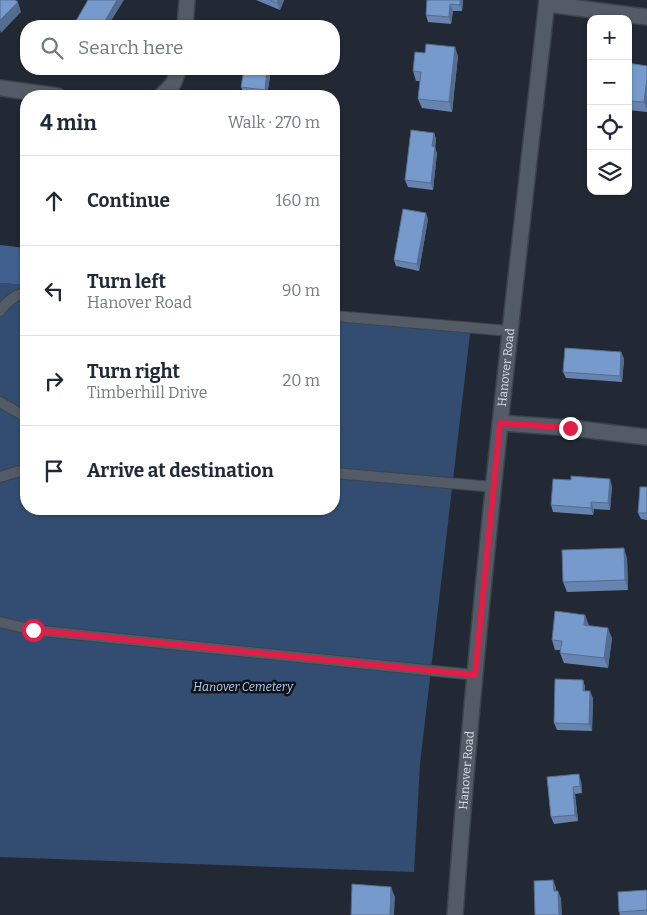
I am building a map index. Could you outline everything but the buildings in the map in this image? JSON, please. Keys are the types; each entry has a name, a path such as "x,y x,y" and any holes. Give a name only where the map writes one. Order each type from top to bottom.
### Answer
{"street":[{"path":"185,20 187,0"},
{"path":"547,2 647,17"},
{"name":"Hanover Road","path":"455,915 465,781 500,423 547,2"},
{"path":"168,90 174,84 177,75"},
{"path":"0,88 20,91"},
{"path":"500,423 570,428 647,437"}],"lane":[{"path":"0,311 5,304 20,294"},
{"path":"340,317 510,331"},
{"path":"0,402 20,414"},
{"path":"0,477 20,471"},
{"path":"340,474 494,487"},
{"path":"0,622 33,630 475,675"}],"green space":[{"name":"Hanover Cemetery","path":"0,283 20,285 20,515 340,515 340,315 471,325 420,764 414,872 0,857"}],"shaded area":[{"path":"0,245 20,247 20,285 0,283"}],"route":[{"path":"33,630 475,675 500,423 570,428"}]}
